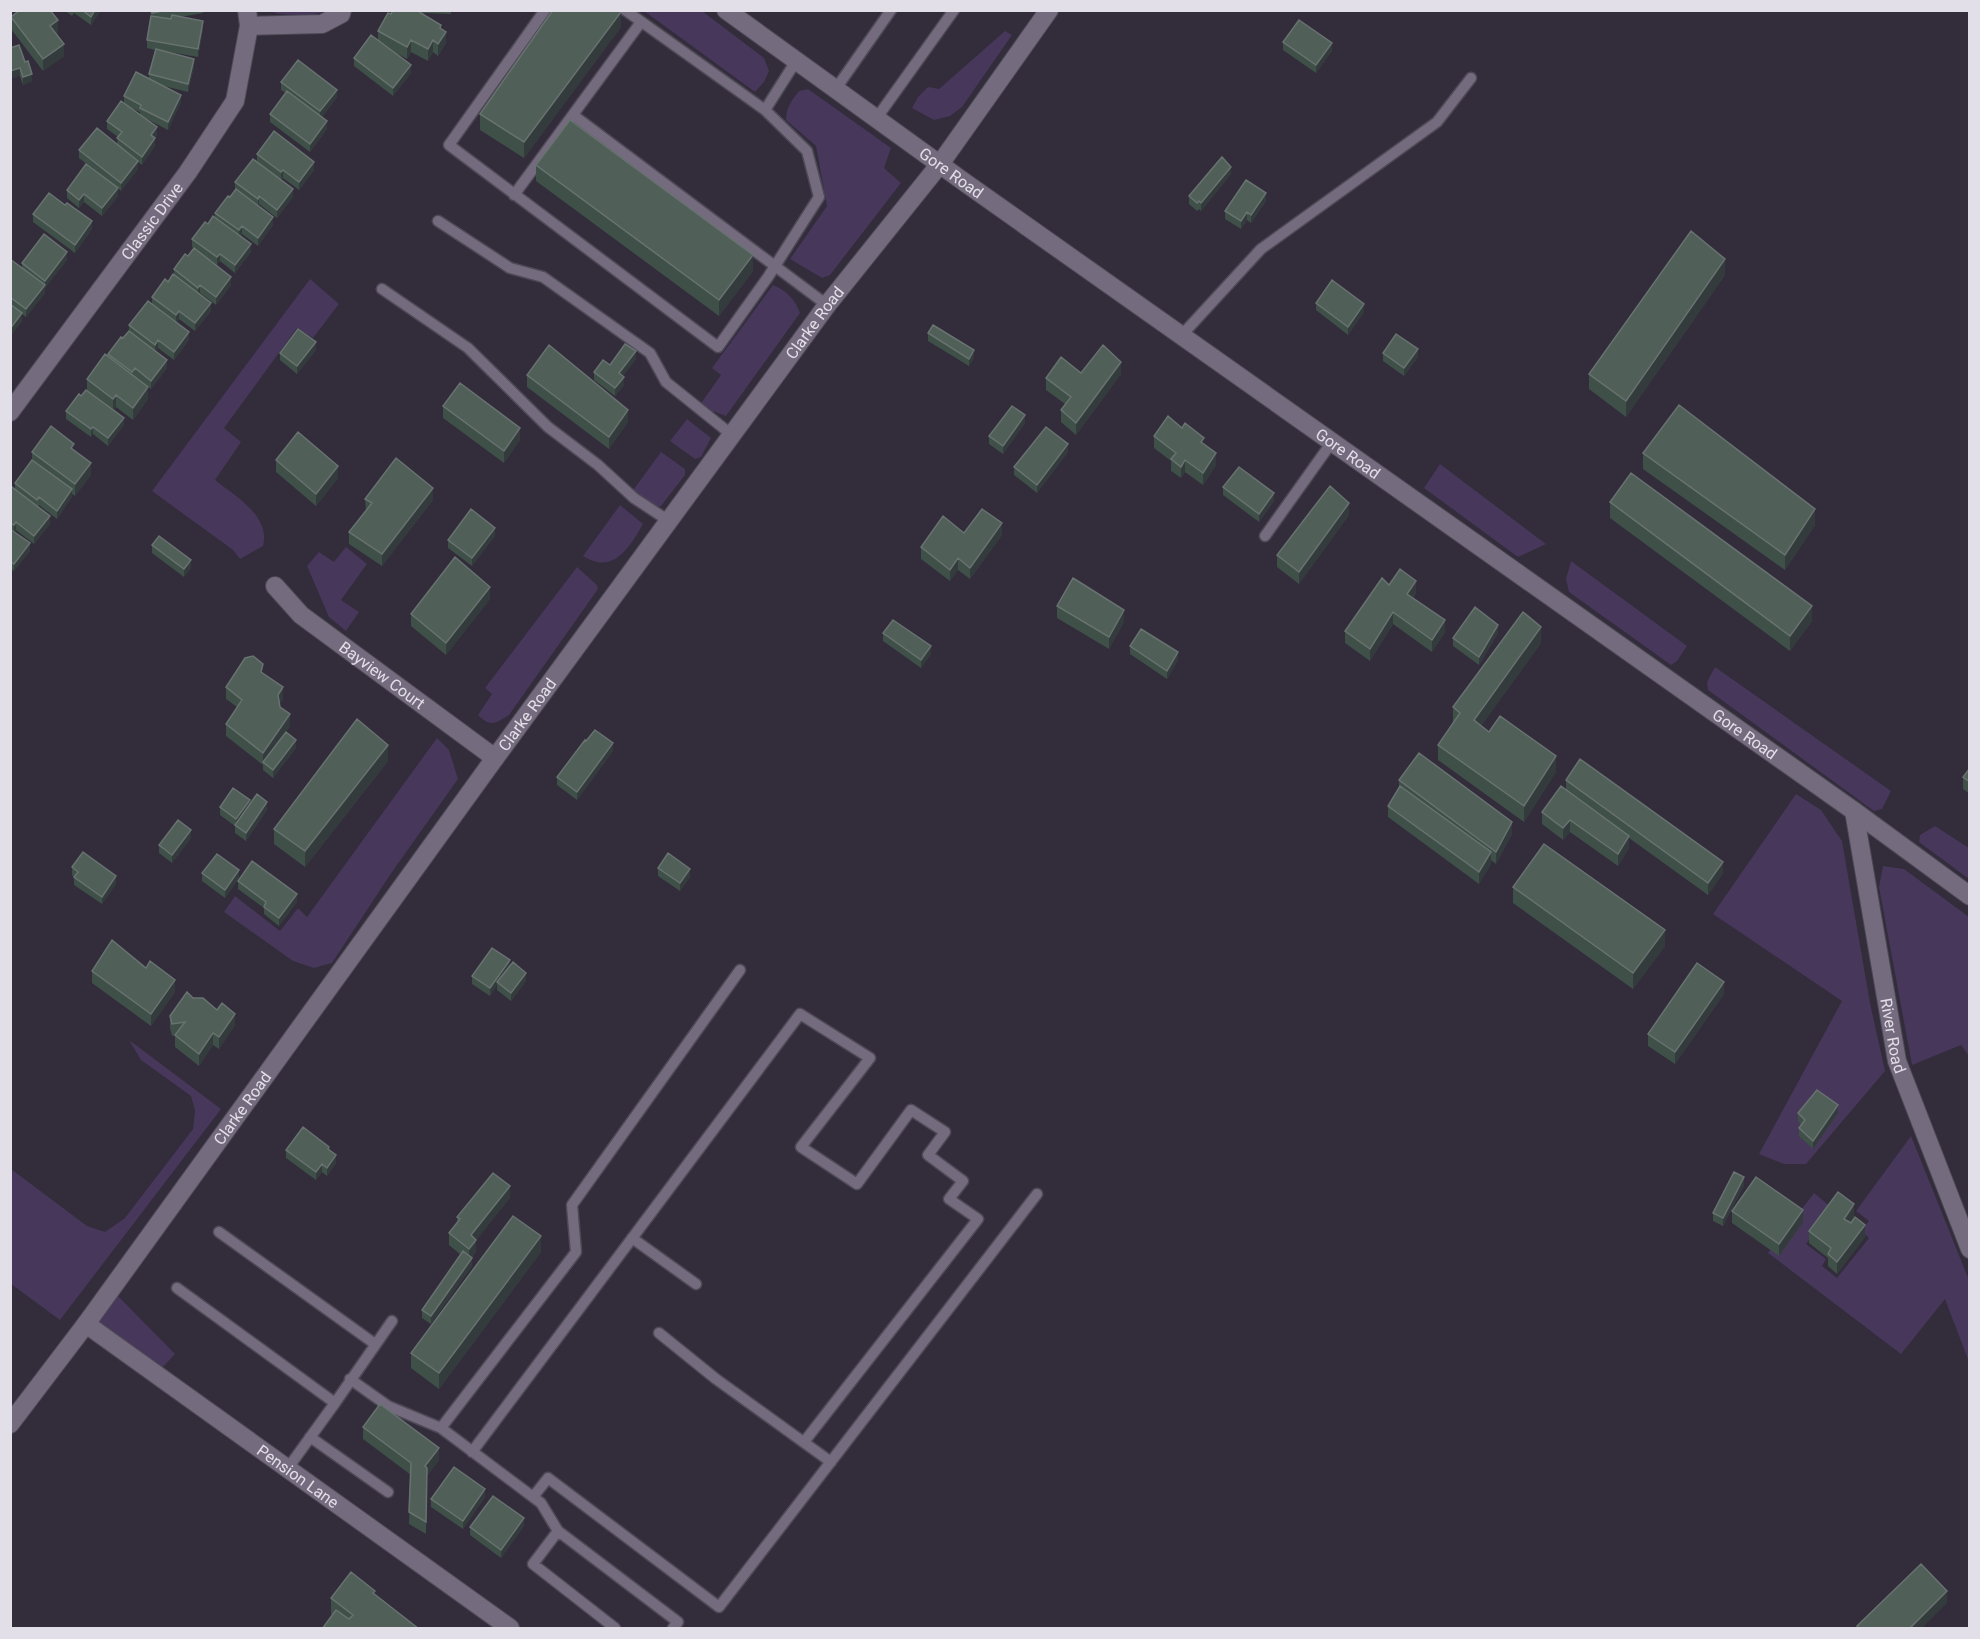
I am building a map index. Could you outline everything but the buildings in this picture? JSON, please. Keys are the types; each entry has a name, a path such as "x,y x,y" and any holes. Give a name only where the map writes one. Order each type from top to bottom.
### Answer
{"main road":[{"path":"248,18 321,24 341,14 342,10"},
{"name":"Gore Road","path":"726,10 1181,336 1854,811 1970,896"},
{"name":"Clarke Road","path":"10,1424 86,1324 495,758 827,305 940,164 1049,10"},
{"name":"Classic Drive","path":"10,412 188,172 235,101 248,18"},
{"name":"Bayview Court","path":"274,586 301,615 495,758"},
{"name":"River Road","path":"1854,811 1897,1060 1970,1249"},
{"name":"Pension Lane","path":"86,1324 510,1629"}],"lane":[{"path":"545,10 449,145 718,348 775,267 819,197 807,151 765,110 626,10"},
{"path":"835,90 891,10"},
{"path":"876,119 954,10"},
{"path":"514,195 641,22"},
{"path":"765,110 796,61"},
{"path":"1181,336 1262,249 1437,122 1470,78"},
{"path":"573,115 827,305"},
{"path":"438,221 510,267 543,277 640,346 650,354 666,382 732,435"},
{"path":"382,290 468,348 548,427 598,465 634,498 669,521"},
{"path":"1265,536 1332,442"},
{"path":"441,1428 576,1252 572,1205 740,970"},
{"path":"472,1452 800,1014 870,1058 801,1147 856,1184 911,1110 945,1132 928,1155 963,1181 949,1198 978,1219 804,1442"},
{"path":"533,1497 548,1478 719,1607 1037,1194"},
{"path":"219,1232 375,1344"},
{"path":"632,1238 696,1284"},
{"path":"177,1288 335,1403"},
{"path":"288,1468 392,1321"},
{"path":"659,1333 716,1379 831,1462"},
{"path":"350,1379 388,1406 441,1428 541,1503 558,1531 678,1622 673,1629"},
{"path":"310,1437 388,1492"},
{"path":"558,1531 533,1564 615,1629"}],"shaded area":[{"path":"270,11 326,11 298,15"},
{"path":"644,11 702,11 764,58 769,71 764,82 755,92"},
{"path":"1005,31 1012,35 962,107 950,116 934,120 912,108 918,97 928,87 939,89"},
{"path":"808,89 891,148 884,168 901,183 830,275 822,278 790,259 827,206 816,146 786,120 788,108 794,98 799,91"},
{"path":"310,279 339,304 313,338 297,328 224,428 241,442 215,480 250,508 262,525 264,535 263,546 240,559 233,550 152,491"},
{"path":"773,285 790,296 800,313 726,416 699,406 721,375 712,368"},
{"path":"687,419 711,438 701,457 695,459 670,441"},
{"path":"661,452 685,469 685,475 661,506 651,506 631,493"},
{"path":"1440,464 1546,544 1518,557 1424,488"},
{"path":"620,505 643,524 625,551 605,562 595,562 583,556"},
{"path":"346,547 367,564 341,600 359,612 346,631 329,617 307,566 319,552 334,562"},
{"path":"1571,561 1687,646 1677,661 1671,665 1569,592 1566,579"},
{"path":"577,567 597,585 598,589 509,715 489,723 478,715 492,694 485,688"},
{"path":"1715,667 1891,791 1882,809 1874,811 1708,690 1707,682"},
{"path":"437,738 449,750 458,779 392,872 332,963 314,968 293,961 224,912 235,896 280,931 298,908 307,917"},
{"path":"1796,794 1821,810 1842,841 1870,1003 1885,1071 1806,1164 1784,1164 1759,1154 1842,1001 1713,914"},
{"path":"1935,826 1969,848 1969,879 1919,842 1920,835"},
{"path":"1883,866 1904,869 1969,917 1969,1056 1961,1045 1912,1065 1879,887"},
{"path":"129,1040 221,1109 60,1320 11,1284 11,1169 87,1226 105,1232 125,1218 193,1129 195,1111 191,1096 141,1060"},
{"path":"1911,1136 1969,1280 1969,1362 1945,1299 1901,1354 1768,1253 1814,1193 1832,1208 1806,1244 1826,1259 1822,1266 1837,1278 1869,1238 1861,1231 1869,1221 1856,1211"},
{"path":"118,1296 175,1354 161,1369 97,1323"}]}
